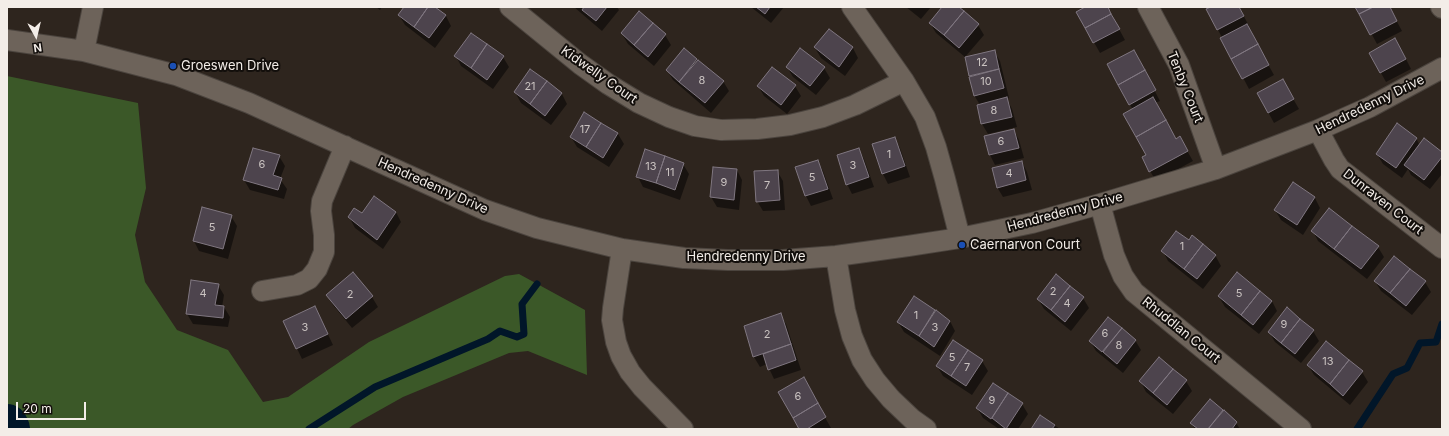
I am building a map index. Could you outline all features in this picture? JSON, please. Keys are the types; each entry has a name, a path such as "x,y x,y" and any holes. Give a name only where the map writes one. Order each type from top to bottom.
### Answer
{"street":[{"path":"84,51 93,7"},
{"name":"Kidwelly Court","path":"510,7 580,64 608,84 639,103 669,117 695,126 721,130 743,130 790,125 823,117 855,105 904,81"},
{"path":"852,7 904,81 925,117 946,178 960,238"},
{"name":"Tenby Court","path":"1148,7 1179,65 1216,169"},
{"name":"Hendredenny Drive","path":"7,40 84,51 176,75 249,103 457,197 511,219 567,236 622,249 684,258 721,260 783,260 836,256 960,238 1032,223 1216,169 1318,130 1370,107 1442,68"},
{"name":"Dunraven Court","path":"1318,130 1340,168 1442,248"},
{"path":"262,291 297,285 309,280 318,269 324,252 324,235 321,211 322,201 345,146"},
{"name":"Rhuddlan Court","path":"1100,204 1114,255 1123,276 1134,292 1301,429"},
{"path":"622,249 612,308 612,320 616,342 621,356 630,372 642,387 683,429"},
{"path":"836,256 845,310 852,336 862,360 875,380 891,399 912,419 926,429"}],"green space":[{"path":"7,76 138,103 146,188 135,235 145,282 177,330 228,350 263,402 288,397 369,342 505,276 519,274 585,310 587,375 528,351 509,353 403,397 348,429 9,429 7,425"}],"building":[{"path":"404,7 428,7 414,27 398,15"},
{"path":"428,7 435,7 446,15 429,38 414,27"},
{"path":"584,7 607,7 596,21 582,10"},
{"path":"756,7 770,7 765,14"},
{"path":"942,7 959,7 964,11 944,35 929,23"},
{"path":"1085,7 1108,7 1111,14 1085,28 1076,12"},
{"path":"1211,7 1239,7 1244,16 1217,30 1206,9"},
{"path":"1355,7 1373,7 1359,14"},
{"path":"1373,7 1390,7 1397,21 1370,35 1359,14"},
{"path":"639,11 653,23 634,45 621,33"},
{"path":"964,11 979,24 959,48 944,35"},
{"path":"1111,14 1120,29 1093,43 1085,28"},
{"path":"653,23 666,34 648,57 634,45"},
{"path":"1247,24 1258,44 1231,59 1220,38"},
{"path":"829,29 853,47 839,67 814,47"},
{"path":"471,33 487,44 471,68 454,56"},
{"path":"1395,38 1406,59 1380,73 1369,53"},
{"path":"487,44 504,56 487,80 471,68"},
{"path":"1258,44 1269,65 1242,79 1231,59"},
{"path":"684,48 697,59 679,82 666,70"},
{"path":"800,48 825,67 810,86 786,67"},
{"path":"995,50 999,69 969,76 965,57"},
{"path":"1134,50 1145,70 1118,85 1107,64"},
{"path":"698,60 724,81 705,103 679,82"},
{"path":"772,67 796,85 781,105 757,86"},
{"path":"530,69 547,81 530,104 514,92"},
{"path":"999,69 1004,88 974,96 969,77"},
{"path":"1145,70 1156,90 1129,105 1118,85"},
{"path":"1283,79 1294,99 1268,113 1257,93"},
{"path":"547,81 562,93 545,116 530,104"},
{"path":"1007,97 1012,117 981,124 977,105"},
{"path":"1153,97 1166,120 1136,137 1123,114"},
{"path":"584,112 601,123 586,147 570,137"},
{"path":"1166,120 1176,139 1180,136 1188,151 1149,172 1142,157 1146,155 1136,137"},
{"path":"601,123 618,133 603,158 586,147"},
{"path":"1397,123 1417,138 1396,168 1376,154"},
{"path":"1014,129 1019,148 989,155 984,136"},
{"path":"895,137 905,166 882,174 872,144"},
{"path":"1424,138 1442,152 1442,157 1424,180 1404,165"},
{"path":"253,148 280,155 273,175 282,178 278,190 243,180"},
{"path":"859,148 869,177 846,185 837,155"},
{"path":"645,149 665,156 656,183 636,177"},
{"path":"665,156 684,163 675,190 656,183"},
{"path":"818,160 828,189 805,196 795,167"},
{"path":"1022,161 1026,180 997,188 992,168"},
{"path":"713,167 737,169 734,200 710,197"},
{"path":"778,170 780,200 756,202 754,171"},
{"path":"1293,182 1315,197 1297,225 1274,210"},
{"path":"374,196 396,212 377,240 348,217 354,208 362,213"},
{"path":"202,207 232,215 223,249 193,241"},
{"path":"1329,208 1352,226 1334,249 1311,231"},
{"path":"1352,226 1379,246 1361,269 1334,249"},
{"path":"1176,231 1189,240 1192,235 1203,244 1184,269 1161,251"},
{"path":"1203,244 1216,255 1197,279 1184,269"},
{"path":"1394,256 1410,269 1390,293 1374,281"},
{"path":"1410,269 1426,281 1406,306 1390,293"},
{"path":"353,272 373,296 346,319 326,295"},
{"path":"1237,272 1260,291 1241,315 1218,296"},
{"path":"1056,274 1070,286 1051,310 1037,299"},
{"path":"191,280 219,284 215,305 224,306 223,318 186,314"},
{"path":"1070,286 1084,297 1065,322 1051,310"},
{"path":"1260,291 1272,301 1253,325 1241,315"},
{"path":"914,296 935,310 919,336 897,322"},
{"path":"315,306 328,334 296,349 283,321"},
{"path":"1287,307 1300,319 1281,343 1268,332"},
{"path":"936,310 950,321 934,347 919,336"},
{"path":"781,313 791,344 753,357 744,326"},
{"path":"1108,317 1122,328 1102,352 1089,341"},
{"path":"1300,319 1314,330 1295,354 1281,343"},
{"path":"1122,328 1136,340 1117,364 1103,352"},
{"path":"953,340 968,350 951,376 936,366"},
{"path":"1326,341 1349,360 1330,384 1307,365"},
{"path":"791,344 796,360 768,370 763,354"},
{"path":"968,350 983,360 966,386 951,376"},
{"path":"1159,357 1173,369 1153,393 1139,381"},
{"path":"1349,360 1363,371 1343,396 1330,384"},
{"path":"1173,369 1187,380 1167,405 1153,393"},
{"path":"804,377 818,403 793,418 778,392"},
{"path":"993,383 1008,393 991,419 976,408"},
{"path":"1008,393 1023,403 1006,429 992,418"},
{"path":"1210,399 1223,410 1208,429 1198,429 1190,423"},
{"path":"818,403 826,417 807,429 799,429 793,418"},
{"path":"1224,410 1237,422 1232,429 1208,429"},
{"path":"1040,415 1055,425 1052,429 1031,429"}],"waterway":[{"path":"309,429 375,387 488,339 500,331 517,337 524,334 522,304 537,284"},
{"path":"1357,429 1393,374 1407,368 1420,343 1436,342 1442,324"},
{"path":"7,425 9,429"}],"place":[{"name":"Groeswen Drive","path":"173,66"},
{"name":"Caernarvon Court","path":"962,245"}]}
